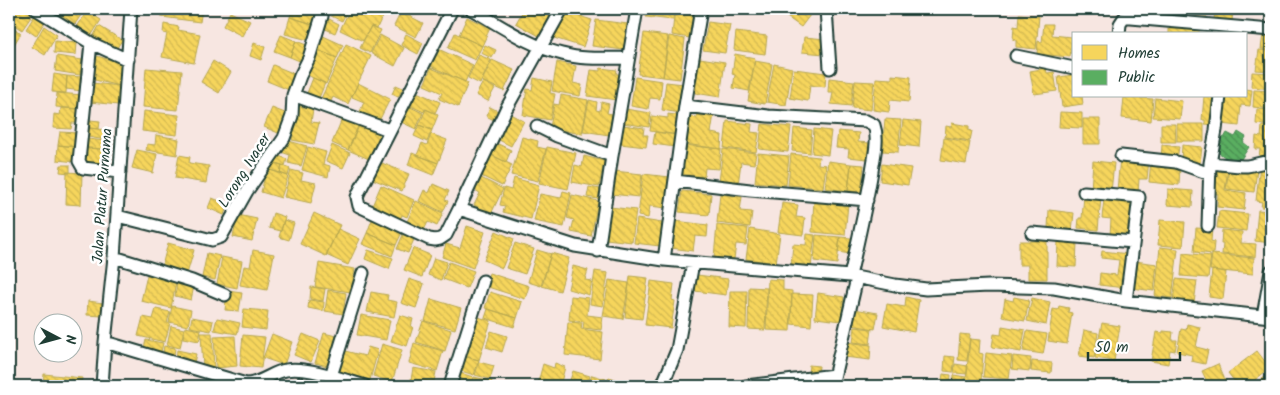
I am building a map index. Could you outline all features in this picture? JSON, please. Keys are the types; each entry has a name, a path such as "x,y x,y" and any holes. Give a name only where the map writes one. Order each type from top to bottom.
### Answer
{"street":[{"path":"36,9 91,42 128,60"},
{"name":"Jalan Platur Purnama","path":"102,386 104,342 114,257 131,9"},
{"path":"452,9 389,130 357,197 359,206 429,239 435,240 446,235 506,109 562,9"},
{"path":"471,9 540,47 562,55 585,58 628,58"},
{"path":"598,251 637,9"},
{"path":"664,260 685,106 701,9"},
{"path":"826,9 830,68"},
{"name":"Lorong Ivacer","path":"117,216 212,240 218,239 227,229 247,191 284,138 292,116 293,95 309,58 322,16"},
{"path":"1119,32 1120,24 1124,18 1225,30 1271,30"},
{"path":"91,42 79,162 83,168 120,172"},
{"path":"1016,56 1072,68"},
{"path":"293,95 389,130"},
{"path":"1208,226 1210,168 1220,98"},
{"path":"685,106 768,116 866,121 872,123 876,130 867,200 833,380 746,386"},
{"path":"537,126 557,136 612,156"},
{"path":"1121,156 1210,168 1250,165 1264,161 1271,162"},
{"path":"675,181 750,190 867,200"},
{"path":"1084,192 1139,196 1126,300"},
{"path":"459,209 575,246 664,260 853,277 894,286 926,289 989,286 1054,288 1126,300 1267,317 1271,271"},
{"path":"1032,232 1133,242"},
{"path":"114,257 192,281 225,295"},
{"path":"662,386 677,350 693,263"},
{"path":"331,376 363,273"},
{"path":"450,386 483,281"},
{"path":"104,342 246,384 252,384 288,369 310,371 365,386"}],"building: Homes":[{"path":"12,9 31,9 35,11 22,30 9,22 9,13"},
{"path":"61,9 85,9 75,24 58,13"},
{"path":"163,9 202,9 200,22 162,17"},
{"path":"292,9 321,9 316,25 290,17"},
{"path":"334,9 348,9 342,21 331,16"},
{"path":"350,9 376,9 384,13 377,28 371,26 363,41 340,30"},
{"path":"524,9 555,9 539,36 516,23"},
{"path":"568,9 585,9 583,16 568,11"},
{"path":"647,9 674,9 673,20 646,17"},
{"path":"675,9 693,9 691,27 697,27 696,39 672,35"},
{"path":"788,9 807,9 805,12 810,15 801,27 784,15"},
{"path":"1197,9 1214,9 1214,12 1208,11 1207,16 1196,15"},
{"path":"1215,9 1233,9 1232,21 1214,19"},
{"path":"87,11 101,20 91,36 77,27"},
{"path":"563,11 592,20 583,47 554,38"},
{"path":"230,12 250,21 242,36 223,26"},
{"path":"401,12 423,23 416,37 394,26"},
{"path":"1019,14 1039,16 1036,49 1016,47 1016,40 1013,40 1014,26 1018,27"},
{"path":"35,15 45,21 36,36 26,29"},
{"path":"290,17 316,25 312,41 285,34"},
{"path":"467,17 490,28 482,46 459,35"},
{"path":"327,18 339,24 335,33 323,28"},
{"path":"596,20 628,24 624,50 592,46"},
{"path":"708,22 730,25 725,53 703,50"},
{"path":"164,24 179,27 178,30 200,34 194,63 162,57 167,34 163,33"},
{"path":"1044,24 1053,24 1052,35 1072,37 1070,57 1037,54 1038,41 1042,42"},
{"path":"9,26 21,33 12,48 9,46"},
{"path":"44,26 57,35 45,55 32,47"},
{"path":"99,26 122,40 115,51 93,37"},
{"path":"371,26 381,30 370,53 360,48"},
{"path":"1199,28 1199,32 1169,32 1169,29"},
{"path":"736,32 767,36 765,54 734,50"},
{"path":"455,33 482,46 475,60 448,48"},
{"path":"644,33 668,36 663,77 638,74"},
{"path":"406,34 423,43 418,54 401,45"},
{"path":"1263,34 1271,35 1271,50 1261,49"},
{"path":"281,35 296,41 290,57 274,51"},
{"path":"321,35 343,45 337,58 315,49"},
{"path":"380,35 404,48 395,66 371,53"},
{"path":"669,36 685,39 680,79 663,77"},
{"path":"804,37 826,39 824,54 802,52"},
{"path":"55,41 77,43 76,55 54,53"},
{"path":"296,41 309,46 302,62 290,57"},
{"path":"254,43 265,47 261,60 250,56"},
{"path":"346,44 371,56 348,104 333,97 329,105 320,101"},
{"path":"485,45 496,50 492,58 481,53"},
{"path":"434,47 473,65 465,82 426,64"},
{"path":"315,49 337,58 326,84 305,74"},
{"path":"1259,50 1271,51 1269,71 1256,70"},
{"path":"735,54 755,58 749,91 733,88 735,75 732,74"},
{"path":"479,55 491,60 480,84 468,78"},
{"path":"57,56 82,60 80,75 55,71"},
{"path":"97,56 124,64 119,86 91,79"},
{"path":"700,58 725,62 720,97 695,93"},
{"path":"492,60 514,70 504,91 482,81"},
{"path":"213,61 231,72 219,93 201,82"},
{"path":"755,61 772,64 765,104 748,101"},
{"path":"557,62 576,66 573,83 582,85 580,96 552,91"},
{"path":"774,64 792,68 786,105 767,102"},
{"path":"273,65 295,74 289,90 267,81"},
{"path":"146,68 182,71 178,110 143,107"},
{"path":"431,68 468,83 458,107 439,99 442,93 424,85"},
{"path":"600,68 617,70 616,74 621,74 617,100 587,96 591,70 600,71"},
{"path":"1046,68 1047,73 1054,72 1057,91 1034,94 1030,71"},
{"path":"794,69 826,73 825,87 810,85 808,101 790,98"},
{"path":"1252,72 1271,73 1271,89 1251,87"},
{"path":"54,74 67,76 66,93 52,92"},
{"path":"892,75 911,77 909,102 890,100 889,112 873,110 876,78 892,79"},
{"path":"1072,75 1072,98 1082,98 1083,104 1062,107 1058,77"},
{"path":"67,76 84,77 82,91 66,89"},
{"path":"635,77 662,81 660,99 650,98 648,109 631,106"},
{"path":"313,78 325,83 319,98 307,93"},
{"path":"534,78 552,82 550,93 555,94 550,120 523,115 527,89 532,90"},
{"path":"829,78 854,81 851,106 831,104 833,92 828,92"},
{"path":"855,81 874,82 871,110 852,108"},
{"path":"483,82 495,88 488,101 476,95"},
{"path":"666,82 684,84 680,113 662,110"},
{"path":"92,83 120,86 118,105 90,102"},
{"path":"358,83 390,99 378,123 359,114 364,102 352,97"},
{"path":"396,85 403,88 398,97 392,94"},
{"path":"1248,89 1252,90 1250,106 1241,105 1239,126 1222,124 1225,98 1248,98"},
{"path":"412,90 440,102 435,113 425,109 424,112 406,104"},
{"path":"1254,90 1270,91 1271,109 1253,107"},
{"path":"57,93 83,95 81,109 56,107"},
{"path":"561,95 588,100 582,134 550,128 554,104 559,105"},
{"path":"1124,98 1153,99 1151,121 1122,118"},
{"path":"1155,98 1182,101 1180,119 1153,117"},
{"path":"1204,98 1218,98 1215,125 1205,124 1205,120 1202,120"},
{"path":"589,100 597,102 596,110 600,111 601,102 609,104 607,113 612,114 609,135 583,131"},
{"path":"406,105 423,113 416,129 399,121"},
{"path":"299,106 313,109 311,122 319,123 314,144 292,140"},
{"path":"490,107 498,111 494,120 486,116"},
{"path":"61,108 78,109 76,123 72,123 71,129 53,128 54,114 60,115"},
{"path":"272,108 290,115 283,135 264,127"},
{"path":"426,109 438,115 432,130 419,125"},
{"path":"625,109 651,113 649,127 623,123"},
{"path":"1257,109 1271,110 1271,126 1256,124"},
{"path":"144,111 179,115 177,135 142,131"},
{"path":"697,112 714,114 711,133 722,135 721,149 684,144 687,116 697,118"},
{"path":"1060,112 1082,113 1082,128 1059,127"},
{"path":"508,113 524,121 511,146 495,138"},
{"path":"668,114 683,116 680,135 650,131 652,116 668,118"},
{"path":"342,119 359,126 348,150 332,143"},
{"path":"885,119 901,120 898,152 882,151"},
{"path":"1083,119 1100,119 1100,144 1083,144"},
{"path":"90,120 100,121 99,129 89,128"},
{"path":"903,120 921,122 919,147 900,145"},
{"path":"727,121 752,124 751,132 759,133 756,152 724,148"},
{"path":"952,123 969,126 969,130 972,131 970,141 945,137 946,126 951,127"},
{"path":"359,124 380,133 369,159 348,150"},
{"path":"762,124 791,127 788,152 759,149"},
{"path":"1161,124 1175,124 1176,142 1161,142"},
{"path":"1177,124 1204,124 1204,141 1177,141"},
{"path":"419,125 432,130 427,142 414,136"},
{"path":"623,125 644,128 643,135 648,135 646,147 620,144"},
{"path":"1262,126 1271,127 1271,159 1259,158 1260,149 1255,149 1256,136 1261,137"},
{"path":"89,128 107,130 106,140 88,137"},
{"path":"794,128 812,130 810,153 792,151"},
{"path":"814,129 831,131 828,155 812,153"},
{"path":"838,131 859,133 858,142 869,143 867,159 848,157 849,149 836,148"},
{"path":"60,132 78,133 77,147 58,145"},
{"path":"655,132 676,135 675,147 653,144"},
{"path":"431,134 447,140 438,163 417,155 422,143 427,145"},
{"path":"156,135 179,139 177,155 146,150 147,144 155,145"},
{"path":"522,137 538,141 537,147 546,149 538,181 511,175"},
{"path":"944,138 970,142 966,164 941,160"},
{"path":"87,139 105,141 104,149 87,148"},
{"path":"285,140 307,146 301,166 288,163 290,155 281,152"},
{"path":"496,143 511,150 506,162 490,154"},
{"path":"58,145 77,147 76,162 57,160"},
{"path":"332,145 350,153 343,168 326,161"},
{"path":"684,145 721,149 719,169 705,168 704,177 680,174"},
{"path":"1162,145 1179,147 1177,159 1161,158"},
{"path":"1182,145 1202,147 1200,163 1181,162"},
{"path":"308,147 326,152 323,164 330,166 328,177 302,170"},
{"path":"547,147 576,153 568,189 539,183"},
{"path":"87,148 110,150 108,168 85,166"},
{"path":"723,149 756,153 754,164 741,162 738,185 719,182"},
{"path":"137,150 157,154 153,173 132,168"},
{"path":"412,153 438,163 433,175 408,165"},
{"path":"758,153 789,156 786,185 755,182"},
{"path":"489,154 512,165 502,186 479,175"},
{"path":"791,154 819,157 818,164 826,165 823,188 788,185"},
{"path":"179,155 190,157 189,163 209,166 206,183 175,178"},
{"path":"276,155 287,159 285,166 274,163"},
{"path":"584,156 604,161 599,187 572,182 575,165 582,167"},
{"path":"1120,157 1149,159 1147,179 1139,179 1138,193 1117,191"},
{"path":"1151,160 1180,166 1179,185 1149,182"},
{"path":"270,161 282,165 280,173 267,169"},
{"path":"377,161 409,174 402,191 370,178"},
{"path":"828,161 851,164 848,191 825,188"},
{"path":"1093,161 1114,163 1111,192 1091,190"},
{"path":"851,164 864,165 861,192 848,191"},
{"path":"882,164 911,168 908,185 880,181"},
{"path":"1260,164 1271,165 1271,208 1261,207 1262,202 1256,201"},
{"path":"61,165 70,165 70,173 60,172"},
{"path":"282,165 290,168 288,176 280,173"},
{"path":"1215,167 1228,169 1225,190 1246,193 1244,210 1217,207 1218,194 1212,193"},
{"path":"1229,167 1257,170 1254,192 1226,189"},
{"path":"267,169 288,176 281,198 261,192"},
{"path":"291,170 303,173 301,180 316,183 311,203 284,197"},
{"path":"614,171 642,174 639,197 611,194"},
{"path":"67,172 82,173 81,205 66,204"},
{"path":"643,174 670,177 666,208 650,206 648,218 638,216"},
{"path":"479,177 503,189 491,214 474,205 480,193 473,189"},
{"path":"514,178 539,185 531,219 503,212 505,206 500,205 504,188 511,190"},
{"path":"433,184 449,191 445,200 448,201 443,212 419,201 424,190 429,193"},
{"path":"381,185 414,200 407,217 402,215 400,219 372,206"},
{"path":"589,187 600,189 598,199 587,197"},
{"path":"1168,189 1193,191 1192,207 1167,205"},
{"path":"563,191 571,193 564,227 534,221 540,194 561,198"},
{"path":"682,191 711,194 709,215 679,212"},
{"path":"720,194 742,197 740,211 752,212 750,227 717,223"},
{"path":"572,195 598,201 591,236 571,232 574,220 567,218"},
{"path":"1084,196 1101,198 1098,230 1078,228 1079,218 1082,218"},
{"path":"212,198 228,204 224,215 208,208"},
{"path":"1104,199 1135,202 1134,222 1128,221 1127,238 1110,236 1111,219 1102,218"},
{"path":"416,201 443,213 437,226 428,222 423,232 406,224"},
{"path":"814,201 848,204 845,235 812,232"},
{"path":"782,203 798,205 796,217 805,218 803,235 778,232"},
{"path":"610,207 636,210 632,242 606,239"},
{"path":"1049,210 1074,213 1072,231 1048,228"},
{"path":"1258,210 1271,211 1271,243 1255,241"},
{"path":"1219,211 1248,214 1246,231 1217,228"},
{"path":"273,213 285,217 281,231 269,228"},
{"path":"314,213 340,225 326,256 300,244"},
{"path":"238,215 257,219 252,241 233,237"},
{"path":"373,217 403,230 396,245 367,233"},
{"path":"637,219 662,223 660,246 634,243"},
{"path":"284,220 294,223 289,240 279,237"},
{"path":"1160,220 1185,222 1183,247 1158,245"},
{"path":"675,221 708,225 707,237 695,236 693,251 671,248"},
{"path":"717,225 748,228 746,245 736,244 734,259 714,257"},
{"path":"467,226 485,232 473,268 442,257 446,244 460,248"},
{"path":"1196,228 1212,229 1213,254 1194,252"},
{"path":"338,229 360,239 348,265 326,255"},
{"path":"750,229 780,234 776,263 746,259"},
{"path":"405,230 416,235 408,253 397,249"},
{"path":"1222,230 1242,232 1241,243 1256,244 1255,257 1222,254"},
{"path":"496,231 514,239 502,268 484,260"},
{"path":"367,233 396,245 392,256 362,244"},
{"path":"807,234 815,235 811,268 791,266 793,244 806,245"},
{"path":"816,235 840,237 837,264 814,261"},
{"path":"840,237 851,238 850,254 838,252"},
{"path":"1019,241 1047,241 1047,279 1028,279 1028,265 1019,265"},
{"path":"1058,242 1077,242 1076,267 1057,266"},
{"path":"168,243 194,250 187,274 162,266"},
{"path":"515,243 534,249 525,274 506,268"},
{"path":"1160,247 1178,249 1172,298 1155,296"},
{"path":"413,248 430,255 422,277 404,270"},
{"path":"253,250 274,254 267,290 240,285 244,266 250,267"},
{"path":"368,250 393,258 389,269 365,259"},
{"path":"537,250 551,254 541,286 528,282"},
{"path":"1102,251 1129,254 1125,288 1099,285 1100,273 1117,275 1119,260 1101,258"},
{"path":"207,253 220,256 215,280 202,277"},
{"path":"551,253 569,258 560,291 542,286"},
{"path":"1183,253 1211,256 1208,278 1181,276"},
{"path":"1212,254 1254,258 1253,274 1210,270"},
{"path":"222,257 242,261 237,288 217,284"},
{"path":"434,258 447,262 441,280 428,275"},
{"path":"1135,261 1157,264 1154,291 1132,288"},
{"path":"449,262 474,271 467,288 443,279"},
{"path":"319,263 355,269 351,292 315,287"},
{"path":"573,266 588,270 585,280 592,281 589,295 568,289"},
{"path":"1212,270 1226,272 1223,299 1209,297"},
{"path":"148,271 177,277 171,308 141,301"},
{"path":"595,271 608,273 603,306 590,304"},
{"path":"489,273 529,286 525,299 485,286"},
{"path":"697,275 728,279 726,295 695,291"},
{"path":"630,276 648,278 642,319 625,317"},
{"path":"409,279 424,284 416,308 401,303"},
{"path":"768,279 783,280 783,290 792,291 790,331 766,330"},
{"path":"1176,279 1197,281 1194,303 1173,301"},
{"path":"609,280 629,283 623,319 603,316"},
{"path":"651,281 674,284 672,300 675,301 671,328 645,325"},
{"path":"177,283 194,286 191,300 175,296"},
{"path":"311,287 325,289 323,301 310,299"},
{"path":"749,287 767,288 765,330 748,329"},
{"path":"328,290 346,293 343,314 325,311"},
{"path":"227,291 242,293 239,311 225,310"},
{"path":"730,291 747,291 746,328 729,327"},
{"path":"371,292 388,295 387,300 397,302 394,317 367,312"},
{"path":"490,292 522,302 517,318 485,308"},
{"path":"818,293 844,297 841,321 815,318"},
{"path":"792,294 813,295 811,326 791,324"},
{"path":"571,296 589,298 587,315 603,317 601,330 583,328 584,322 569,320"},
{"path":"906,297 919,300 914,332 883,326 887,304 905,307"},
{"path":"1014,297 1029,300 1025,321 1002,317 1005,299 1013,301"},
{"path":"1032,298 1050,302 1046,325 1027,321"},
{"path":"431,299 461,308 455,329 425,321"},
{"path":"309,300 324,302 323,311 308,308"},
{"path":"88,301 103,303 102,316 87,315"},
{"path":"172,306 191,310 188,326 169,322"},
{"path":"1059,306 1069,308 1068,312 1072,313 1067,344 1048,341 1053,309 1058,310"},
{"path":"156,309 170,312 167,323 170,323 165,342 138,336 143,317 153,319"},
{"path":"244,309 268,311 266,330 242,327"},
{"path":"488,309 517,318 514,327 485,318"},
{"path":"854,309 878,313 875,329 851,325"},
{"path":"361,315 390,320 386,340 357,335"},
{"path":"400,315 413,319 411,327 413,327 407,346 391,341"},
{"path":"475,316 491,321 479,360 463,356"},
{"path":"192,317 213,321 211,331 190,327"},
{"path":"217,318 240,323 237,334 214,330"},
{"path":"423,321 451,330 445,351 416,342"},
{"path":"568,322 582,323 581,329 603,332 600,359 565,355"},
{"path":"1102,323 1120,326 1114,361 1095,358"},
{"path":"1187,324 1200,327 1196,347 1208,350 1205,364 1191,361 1192,355 1177,352 1181,329 1186,330"},
{"path":"171,326 184,329 180,348 167,345"},
{"path":"1002,326 1025,330 1021,352 992,347 994,334 1001,335"},
{"path":"185,327 201,330 199,341 183,338"},
{"path":"855,327 872,329 870,344 853,342"},
{"path":"1084,330 1098,333 1094,358 1079,356"},
{"path":"491,331 507,336 502,352 486,347"},
{"path":"1027,331 1047,334 1043,354 1023,351"},
{"path":"1163,331 1173,332 1172,340 1177,340 1175,351 1170,350 1168,364 1151,361 1156,332 1163,333"},
{"path":"201,333 212,333 214,368 203,369"},
{"path":"324,333 336,336 328,366 315,363"},
{"path":"272,334 292,342 284,365 263,358"},
{"path":"303,334 320,341 311,362 294,355"},
{"path":"960,334 970,335 967,361 958,360"},
{"path":"243,335 265,337 261,368 240,366"},
{"path":"235,336 237,366 216,368 214,337"},
{"path":"970,339 980,340 979,353 983,354 981,381 966,380"},
{"path":"146,340 163,343 161,352 144,348"},
{"path":"846,342 871,345 870,360 844,357"},
{"path":"414,343 443,351 437,371 409,363"},
{"path":"382,344 402,350 392,382 373,376"},
{"path":"164,346 175,348 174,355 163,352"},
{"path":"368,347 378,350 370,380 339,371 345,351 365,356"},
{"path":"177,350 196,354 194,363 176,359"},
{"path":"1257,351 1270,368 1247,386 1238,386 1228,373"},
{"path":"986,353 1012,356 1009,379 983,377"},
{"path":"463,356 479,360 474,375 458,370"},
{"path":"945,356 955,357 953,372 944,371"},
{"path":"1013,356 1031,358 1030,371 1012,369"},
{"path":"1032,361 1052,363 1051,373 1031,371"},
{"path":"479,362 494,366 490,379 475,375"},
{"path":"555,363 565,367 560,386 537,386 543,364 554,368"},
{"path":"955,364 968,366 967,374 954,373"},
{"path":"1218,364 1226,382 1217,386 1209,386 1202,371"},
{"path":"809,365 819,366 818,375 808,374"},
{"path":"413,368 436,372 433,386 410,386"},
{"path":"573,371 590,376 587,386 568,386"},
{"path":"457,372 473,377 470,386 453,386"},
{"path":"44,374 82,378 81,386 43,386"},
{"path":"943,374 951,375 950,386 941,386"},
{"path":"592,375 606,379 604,386 588,386"},
{"path":"954,375 966,377 965,386 953,386"},
{"path":"474,377 492,381 490,386 472,386"},
{"path":"609,377 627,383 626,386 605,386"},
{"path":"1265,377 1271,386 1252,386"},
{"path":"1072,381 1089,382 1088,386 1072,386"}],"building: Public":[{"path":"1238,132 1246,137 1243,142 1249,147 1237,165 1216,151 1220,136 1224,138 1227,133 1235,137"}]}
